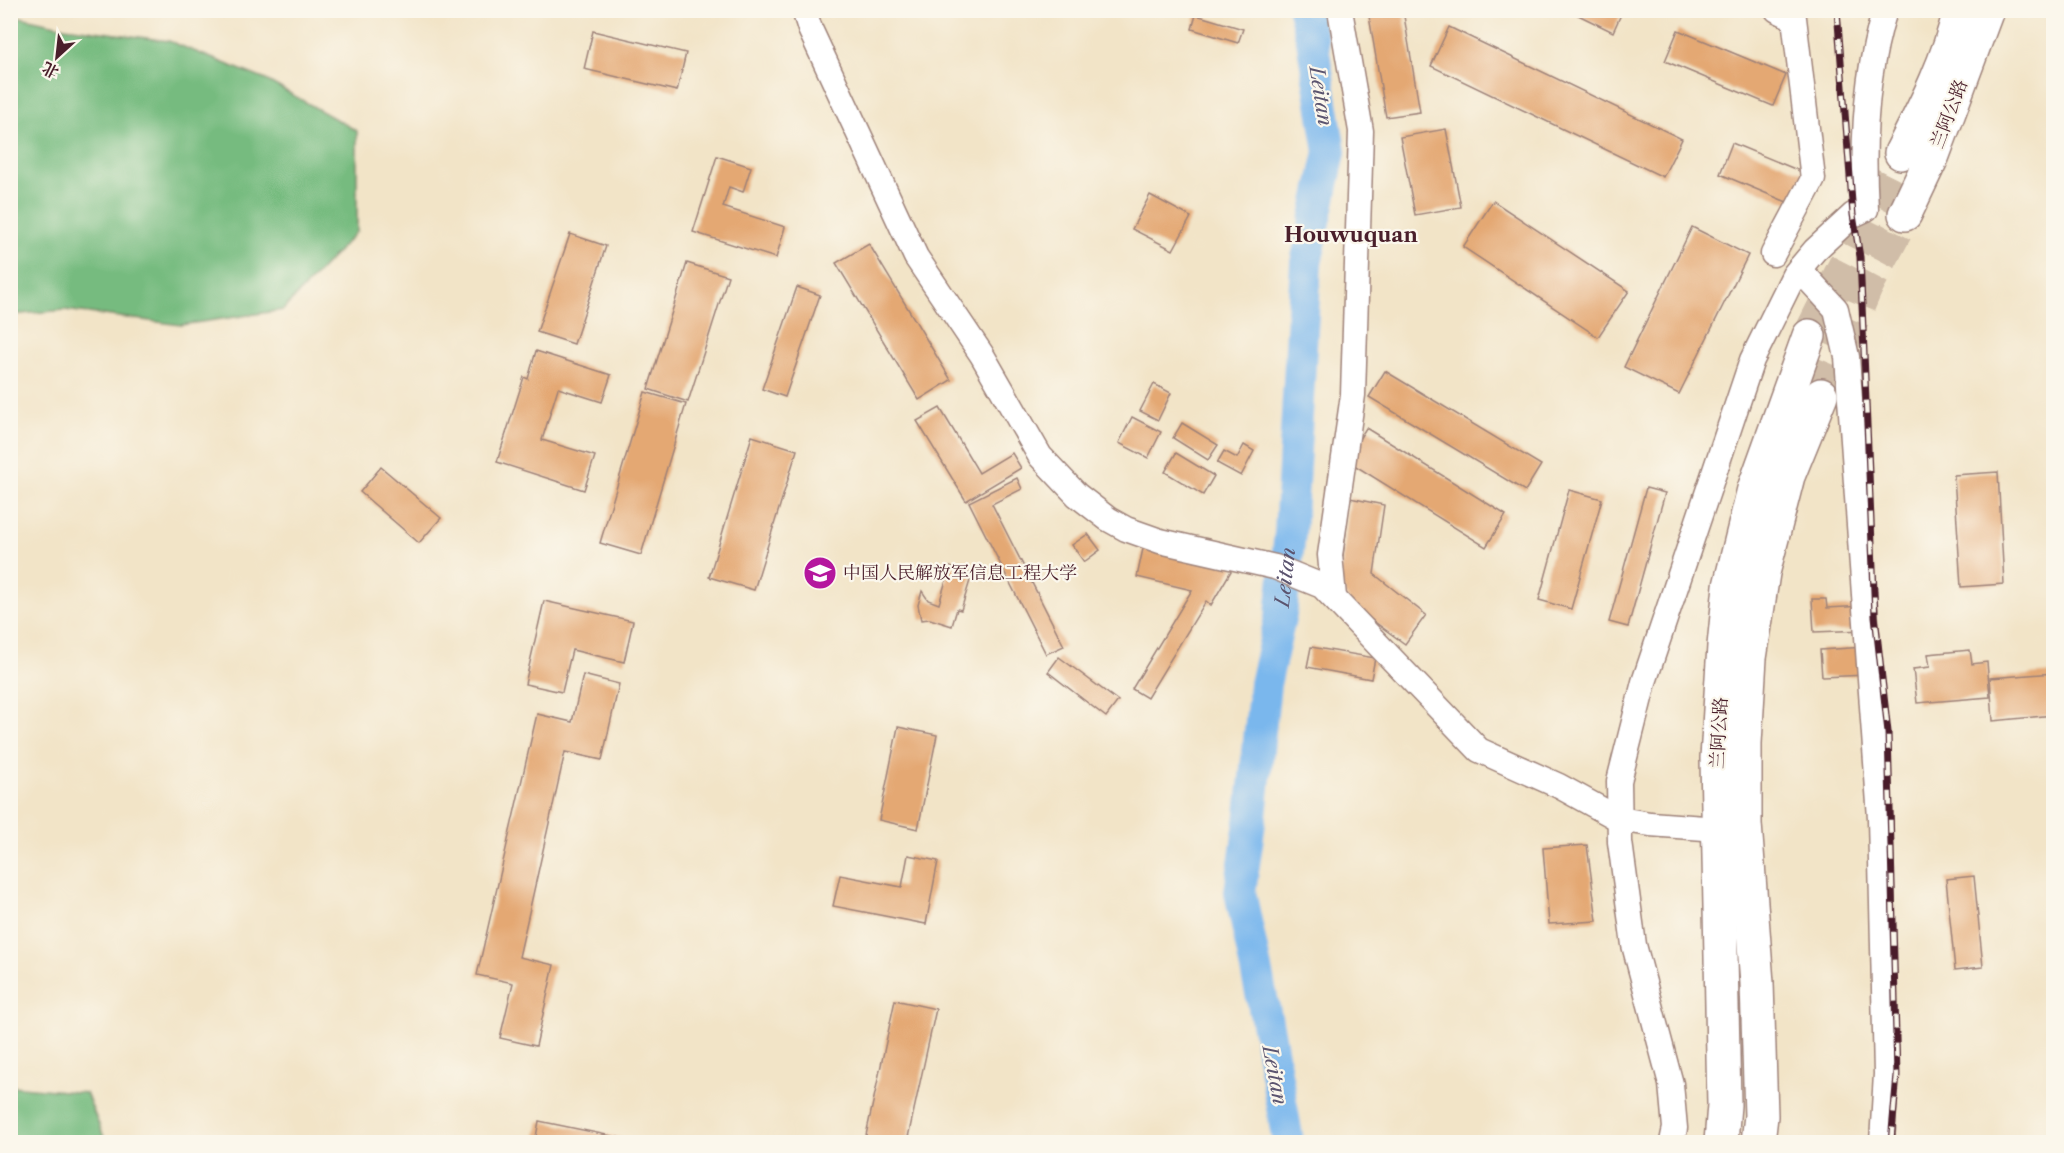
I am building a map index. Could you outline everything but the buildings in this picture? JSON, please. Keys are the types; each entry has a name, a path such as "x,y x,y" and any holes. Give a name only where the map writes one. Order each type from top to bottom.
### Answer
{"highway":[{"name":"兰阿公路","path":"1901,153 1929,98 1952,44 1960,10"},
{"name":"兰阿公路","path":"1905,214 1933,155 1987,10"},
{"name":"兰阿公路","path":"1758,1143 1761,1116 1757,983 1732,826 1717,758 1724,646 1730,586 1754,489 1809,336"},
{"name":"兰阿公路","path":"1721,1143 1732,826 1745,743 1750,658 1762,573 1788,476 1821,395"}],"street":[{"path":"804,10 810,29 916,256 982,355 1040,456 1077,495 1108,519 1126,529 1161,541 1275,567 1328,591 1479,750 1559,786 1619,819 1650,824 1732,826"},
{"path":"1328,591 1330,555 1353,395 1360,131 1341,10"},
{"path":"1672,1143 1675,1128 1671,1084 1634,945 1620,842 1619,781 1644,682 1752,360 1794,274 1815,250 1852,215 1866,209 1863,162 1868,88 1885,10"},
{"path":"1773,254 1813,178 1788,13"},
{"path":"1799,269 1836,309 1847,357 1880,818 1886,1074 1882,1143"}],"green space":[{"path":"11,15 65,27 169,41 266,80 357,131 357,231 283,310 181,325 65,310 11,315"},
{"path":"11,1086 86,1093 106,1142 11,1142"}],"waterway":[{"name":"Leitan","path":"1288,1142 1269,1032 1240,892 1265,684 1281,614 1290,533 1306,263 1330,152 1312,40 1304,10"}],"tunnel":[{"path":"1809,336 1901,153"},
{"path":"1821,395 1866,288 1905,214"}],"railway":[{"path":"1837,10 1853,215 1860,257 1875,616 1888,732 1897,1075 1891,1142"}],"place":[{"name":"中国人民解放军信息工程大学","path":"820,573"}],"district":[{"name":"Houwuquan","path":"1351,235"}]}
